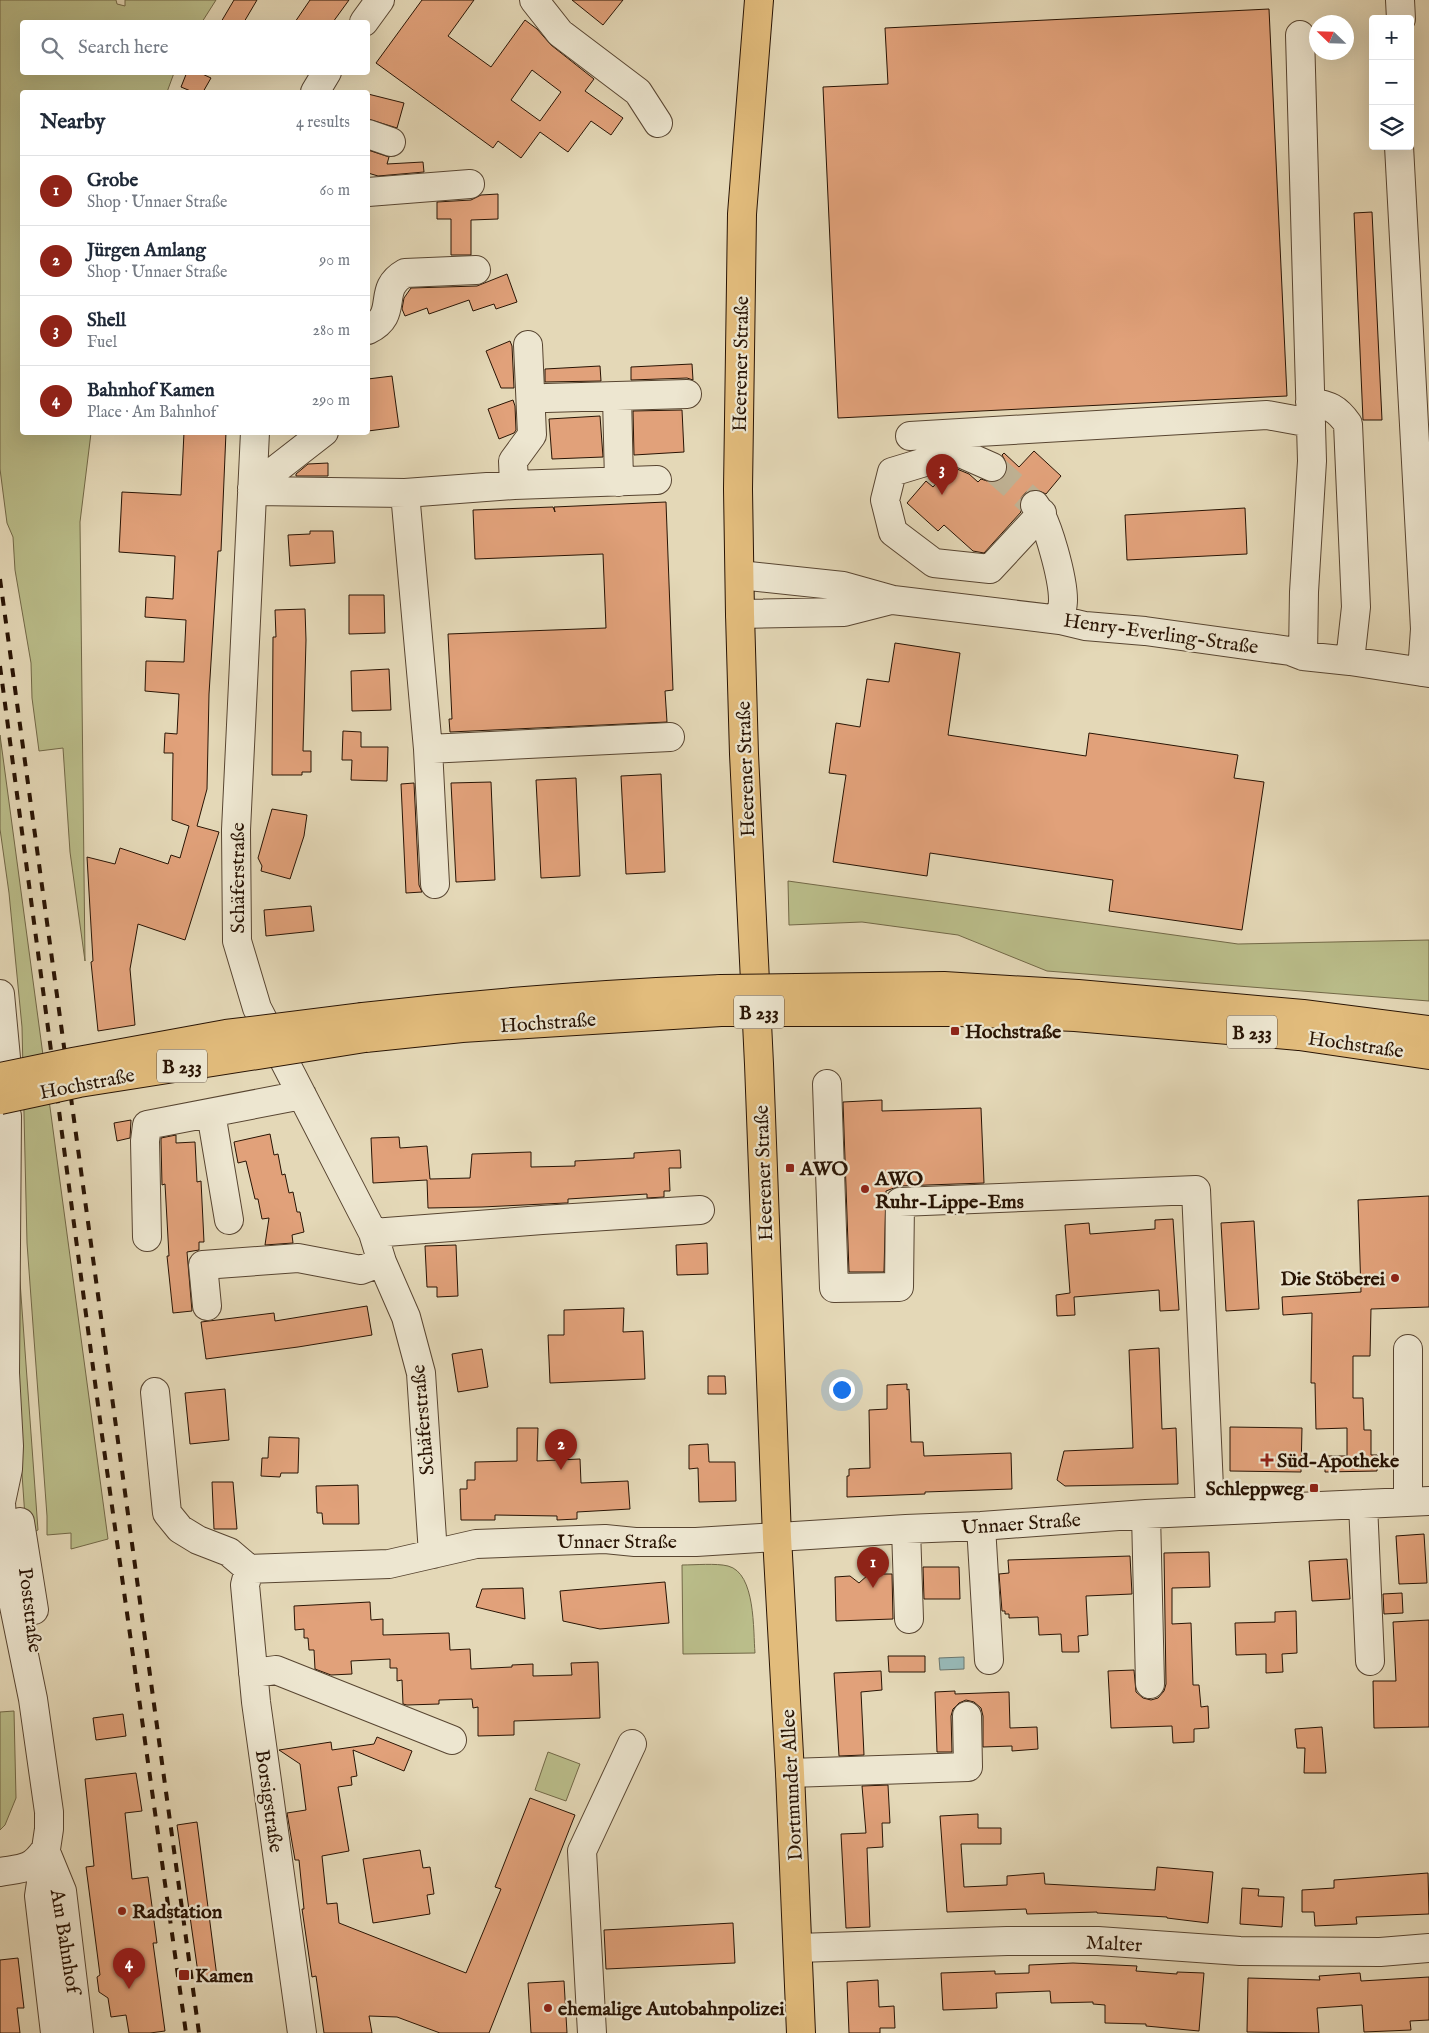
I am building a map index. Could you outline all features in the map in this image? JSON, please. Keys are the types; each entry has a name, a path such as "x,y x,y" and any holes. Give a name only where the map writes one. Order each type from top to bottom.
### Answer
{"main road":[{"name":"Heerener Straße","path":"759,0 742,214 738,489 744,764 758,1054 777,1537"},
{"name":"Hochstraße","path":"797,1000 944,986 1069,994 1303,1014 1429,1030"},
{"name":"Hochstraße","path":"3,1067 73,1062 226,1034 364,1028 462,1028 721,1000 797,1000 959,1012 1075,1017 1300,1036 1429,1055"},
{"name":"Hochstraße","path":"3,1108 88,1082 364,1028"},
{"name":"Dortmunder Allee","path":"777,1537 790,1773 801,2033"}],"street":[{"path":"365,20 380,0"},
{"path":"534,0 560,33 638,92 658,123"},
{"path":"1400,0 1401,15"},
{"path":"1300,35 1312,461 1304,592 1303,656"},
{"path":"316,90 325,75"},
{"path":"1400,150 1425,629 1425,673"},
{"path":"370,192 470,184"},
{"path":"370,329 385,316 390,284 395,278 405,273 476,270"},
{"path":"514,485 513,462 532,435 528,346"},
{"path":"546,398 687,394"},
{"path":"617,396 618,482"},
{"path":"910,436 1310,413 1327,404 1342,414 1348,424 1356,606 1350,661"},
{"name":"Schäferstraße","path":"255,435 236,830 237,941 257,1008 373,1233 382,1262 406,1317 421,1373 433,1554"},
{"path":"252,490 320,435"},
{"path":"992,467 958,452 892,472 885,500 893,532 934,563 990,569 1038,509 1055,553 1063,600 1060,620"},
{"path":"252,490 405,493 514,485 657,480"},
{"path":"405,493 428,749 435,884"},
{"name":"Henry-Everling-Straße","path":"740,575 843,586 893,600 1060,620 1085,626 1145,631 1290,651 1303,656 1350,661 1425,673"},
{"name":"Henry-Everling-Straße","path":"740,614 844,612 893,600"},
{"path":"428,749 670,737"},
{"path":"0,994 3,1067"},
{"path":"827,1084 834,1288 899,1287 900,1202 1196,1190 1210,1511"},
{"path":"147,1237 145,1141 147,1125 302,1095"},
{"name":"Poststraße","path":"3,1108 5,1373 8,1469 1,1502 2,1541 11,1572 33,1699"},
{"path":"211,1113 230,1220"},
{"path":"373,1233 700,1210"},
{"path":"207,1306 203,1265 298,1258 360,1270 382,1262"},
{"path":"1408,1349 1419,1502"},
{"path":"155,1392 167,1514 180,1529 198,1540 229,1552 249,1569"},
{"name":"Unnaer Straße","path":"249,1569 390,1564 476,1544 606,1539 635,1542 696,1542 981,1526 1146,1514 1419,1502"},
{"path":"1363,1504 1370,1661"},
{"path":"1146,1514 1150,1684"},
{"path":"981,1526 989,1660"},
{"path":"906,1529 909,1619"},
{"name":"Borsigstraße","path":"249,1569 245,1585 253,1673 302,2033"},
{"path":"253,1673 276,1670 452,1740"},
{"name":"Am Bahnhof","path":"33,1699 49,1812 49,1829 39,1896 55,2033"},
{"path":"790,1773 968,1767 967,1716"},
{"path":"592,2033 582,1851 632,1744"},
{"name":"Am Bahnhof","path":"0,1872 25,1868 34,1864 45,1850"},
{"name":"Am Bahnhof","path":"45,1850 62,1891 79,2033"},
{"name":"Malter","path":"798,1948 998,1941 1098,1941 1240,1951 1380,1952 1429,1948"}],"green space":[{"path":"0,0 116,0 117,4 125,6 125,0 216,0 203,20 20,20 20,75 173,75 168,90 20,90 20,435 91,435 80,522 85,961 70,852 63,748 39,751 32,698 31,663 15,570 13,537 7,523 0,469"},
{"path":"0,735 108,1539 71,1549 71,1533 47,1535 27,1243 22,1027 9,893 0,829"},
{"path":"788,881 1238,944 1429,940 1429,1001 1047,971 958,935 862,922 789,925"},
{"path":"17,1240 38,1530 34,1532 26,1532 15,1372"},
{"path":"712,1564 728,1566 737,1571 744,1579 751,1604 755,1653 683,1654 682,1565"},
{"path":"14,1711 16,1798 5,1825 0,1830 0,1712"},
{"path":"548,1752 580,1764 566,1801 535,1790"}],"water":[{"path":"964,1657 964,1669 940,1670 939,1658"}],"building":[{"path":"234,0 257,0 245,20 222,20"},
{"path":"310,0 349,0 334,20 296,20"},
{"path":"422,0 474,0 448,36 491,67 525,20 537,29 551,45 594,79 585,91 623,118 611,135 591,121 568,152 540,132 521,158 498,141 493,148 376,63","holes":["532,70 561,92 540,121 511,100"]},
{"path":"572,0 623,0 603,25"},
{"path":"1269,9 1287,396 838,418 823,87 888,84 885,28"},
{"path":"186,75 204,75 211,78 204,90 188,90 181,87"},
{"path":"370,94 404,103 397,128 370,120"},
{"path":"370,151 389,157 387,164 423,162 424,172 378,176 370,174"},
{"path":"498,194 498,219 471,220 471,255 451,255 451,219 437,219 437,202 471,200 481,195"},
{"path":"1372,212 1382,420 1363,420 1354,213"},
{"path":"507,274 517,302 496,309 494,304 473,311 469,300 429,314 427,308 405,316 402,309 404,298 411,288 477,286"},
{"path":"510,341 512,346 514,388 501,388 486,351"},
{"path":"692,364 693,380 687,378 631,380 631,367"},
{"path":"600,366 601,381 545,382 545,369"},
{"path":"392,376 399,427 370,431 370,379"},
{"path":"513,400 516,430 514,433 499,439 488,409"},
{"path":"682,410 684,452 634,455 633,411"},
{"path":"600,416 603,457 552,459 549,419"},
{"path":"184,435 226,435 221,551 218,551 209,694 207,789 197,826 219,832 185,940 138,924 130,969 135,1025 98,1031 91,962 93,961 87,857 115,864 120,848 168,864 171,855 180,858 189,826 172,820 173,753 164,753 165,733 177,734 179,694 145,691 146,661 184,662 186,620 145,617 146,597 173,599 175,556 119,552 122,492 181,495"},
{"path":"1034,451 1061,476 1046,494 1035,489 1026,492 1021,498 1019,505 1021,512 984,553 973,551 944,525 938,531 907,503 926,481 933,487 946,472 957,469 969,474 978,482 981,479 993,483 1001,480 1006,474 1008,466 1002,455 1004,453 1019,467"},
{"path":"328,463 328,476 296,476 308,464"},
{"path":"666,502 673,690 665,691 667,722 450,732 449,719 452,719 448,634 606,628 603,554 475,559 473,510 553,507 555,512 554,507"},
{"path":"1245,508 1247,554 1127,560 1125,515"},
{"path":"310,531 333,531 335,563 290,566 288,535 310,534"},
{"path":"349,595 384,595 385,633 349,634"},
{"path":"305,609 303,751 311,751 311,772 302,772 302,775 272,775 273,637 276,637 275,610"},
{"path":"895,643 960,653 948,735 1086,756 1089,733 1238,755 1234,778 1264,782 1242,930 1109,911 1113,880 930,853 927,876 833,862 846,775 829,773 836,723 860,727 867,679 889,682"},
{"path":"389,669 391,710 352,711 351,671"},
{"path":"343,731 361,732 361,747 388,747 387,781 351,780 352,760 342,760"},
{"path":"661,774 665,872 626,874 621,776"},
{"path":"576,778 580,876 541,878 536,780"},
{"path":"491,782 495,880 456,882 451,783"},
{"path":"414,783 419,885 422,892 406,893 401,784"},
{"path":"272,809 307,815 304,836 290,879 261,871 262,866 258,858"},
{"path":"311,906 314,931 266,936 264,910"},
{"path":"882,1100 882,1111 981,1108 984,1183 899,1186 886,1191 884,1272 849,1272 843,1102"},
{"path":"131,1120 130,1138 117,1141 114,1123"},
{"path":"270,1134 274,1155 278,1154 282,1175 285,1174 289,1193 293,1192 297,1212 300,1212 304,1232 292,1235 293,1243 265,1245 269,1218 262,1219 246,1161 238,1163 234,1142"},
{"path":"176,1135 176,1143 195,1142 197,1182 201,1181 204,1242 199,1242 199,1250 187,1252 192,1311 173,1313 167,1256 169,1256 165,1184 162,1185 161,1138"},
{"path":"399,1137 400,1148 427,1146 430,1179 470,1178 472,1154 531,1152 531,1167 575,1166 575,1161 634,1158 634,1153 680,1150 681,1168 669,1168 670,1191 664,1191 664,1197 647,1198 647,1194 568,1199 568,1203 428,1208 427,1180 373,1183 371,1138"},
{"path":"1429,1196 1429,1307 1371,1309 1370,1356 1353,1356 1353,1398 1363,1398 1364,1430 1371,1430 1371,1455 1377,1455 1377,1471 1325,1472 1325,1456 1347,1456 1347,1428 1316,1429 1315,1383 1311,1383 1312,1313 1283,1315 1282,1297 1361,1292 1358,1200"},
{"path":"1173,1219 1179,1310 1160,1311 1159,1290 1074,1297 1075,1315 1057,1316 1056,1295 1070,1293 1065,1225 1089,1223 1090,1234 1155,1229 1155,1220"},
{"path":"1254,1221 1259,1309 1226,1311 1221,1223"},
{"path":"707,1243 708,1274 677,1275 676,1245"},
{"path":"456,1245 458,1296 437,1297 437,1287 427,1287 425,1246"},
{"path":"367,1306 372,1335 206,1359 201,1322 274,1313 275,1321"},
{"path":"624,1308 623,1332 643,1331 645,1379 550,1383 548,1335 564,1335 564,1310"},
{"path":"1159,1348 1162,1429 1176,1428 1178,1484 1065,1486 1057,1480 1064,1451 1133,1448 1129,1350"},
{"path":"482,1349 488,1387 458,1392 452,1354"},
{"path":"708,1376 725,1376 726,1394 708,1394"},
{"path":"907,1384 907,1390 909,1389 911,1442 923,1442 924,1456 1011,1453 1012,1489 847,1497 849,1469 870,1468 869,1410 887,1409 887,1385"},
{"path":"225,1389 229,1440 190,1444 185,1393"},
{"path":"1230,1427 1302,1428 1301,1472 1230,1471"},
{"path":"517,1428 538,1428 537,1461 580,1459 581,1483 628,1481 630,1509 577,1512 577,1519 557,1520 557,1516 495,1515 495,1520 461,1520 460,1489 467,1489 467,1480 475,1480 475,1462 517,1461"},
{"path":"269,1437 299,1438 298,1473 281,1473 280,1477 261,1476 262,1458 268,1458"},
{"path":"708,1444 709,1462 735,1462 736,1501 699,1502 698,1468 689,1469 689,1445"},
{"path":"212,1482 233,1482 237,1529 214,1529"},
{"path":"358,1485 359,1524 323,1524 322,1513 317,1513 316,1486"},
{"path":"1424,1534 1427,1583 1399,1584 1396,1536"},
{"path":"1209,1552 1210,1587 1172,1588 1172,1624 1191,1623 1193,1685 1199,1685 1201,1707 1208,1706 1209,1728 1194,1729 1194,1742 1173,1743 1172,1726 1111,1728 1108,1671 1134,1670 1136,1692 1143,1698 1151,1700 1158,1698 1164,1691 1166,1684 1164,1553"},
{"path":"1130,1556 1132,1594 1086,1596 1088,1635 1078,1636 1079,1652 1062,1652 1061,1634 1039,1635 1038,1617 1009,1618 1009,1614 1005,1614 1005,1611 1002,1611 999,1574 1009,1573 1008,1560"},
{"path":"1347,1559 1350,1599 1312,1601 1309,1561"},
{"path":"923,1567 959,1567 960,1599 924,1599"},
{"path":"869,1574 892,1574 893,1619 836,1621 835,1577 850,1576 859,1583"},
{"path":"665,1582 669,1623 600,1629 563,1621 560,1591"},
{"path":"523,1588 525,1619 476,1607 482,1589"},
{"path":"1402,1593 1403,1613 1384,1614 1383,1594"},
{"path":"370,1602 371,1620 383,1619 383,1635 449,1633 450,1650 470,1649 471,1669 533,1664 533,1676 572,1675 571,1663 598,1662 600,1718 514,1721 514,1735 478,1736 478,1707 473,1708 472,1699 439,1700 439,1704 403,1704 402,1680 397,1681 397,1668 390,1668 390,1659 351,1661 352,1674 331,1675 315,1669 314,1650 309,1650 308,1638 304,1638 304,1629 295,1630 294,1606"},
{"path":"1296,1611 1297,1653 1282,1654 1283,1672 1266,1673 1266,1654 1236,1655 1235,1623 1275,1622 1275,1612"},
{"path":"1429,1620 1429,1727 1374,1728 1373,1681 1396,1681 1393,1622"},
{"path":"888,1656 925,1656 925,1672 889,1672"},
{"path":"881,1671 882,1690 861,1692 864,1755 839,1756 834,1673"},
{"path":"955,1691 955,1694 1009,1692 1010,1728 1037,1727 1038,1749 1012,1751 1012,1746 983,1747 983,1716 981,1708 974,1702 966,1700 959,1703 953,1709 951,1716 952,1752 937,1752 935,1692"},
{"path":"123,1714 126,1736 96,1740 93,1718"},
{"path":"1322,1727 1326,1773 1304,1773 1305,1748 1297,1748 1295,1729"},
{"path":"377,1737 412,1751 404,1771 353,1750 357,1776 351,1777 352,1785 338,1787 349,1851 322,1856 327,1904 337,1903 339,1923 466,1973 501,1889 495,1887 530,1798 575,1815 489,2033 440,2033 397,2017 369,2016 372,2033 324,2033 316,1976 312,1977 302,1909 304,1909 299,1860 295,1860 287,1813 306,1810 300,1764 279,1750 331,1742 332,1750 374,1744"},
{"path":"136,1773 142,1811 125,1813 132,1879 148,1877 157,1943 153,1943 165,2031 150,2033 129,2033 126,2015 111,2017 108,1998 99,1992 97,1977 100,1975 86,1867 94,1866 85,1779"},
{"path":"888,1785 890,1823 882,1823 883,1847 867,1848 870,1927 846,1928 841,1834 866,1833 862,1786"},
{"path":"978,1814 978,1828 1001,1828 1001,1844 961,1844 964,1887 1007,1885 1007,1876 1044,1873 1045,1884 1155,1890 1157,1867 1213,1872 1208,1923 1167,1917 1097,1912 1027,1914 1026,1909 947,1912 940,1816"},
{"path":"197,1822 217,1977 199,1980 177,1825"},
{"path":"420,1850 423,1868 430,1867 434,1894 427,1895 430,1914 373,1923 363,1859"},
{"path":"1428,1873 1429,1914 1356,1917 1357,1924 1315,1926 1314,1912 1302,1912 1302,1890 1334,1888 1334,1880"},
{"path":"1242,1888 1259,1889 1258,1896 1284,1897 1282,1927 1240,1924"},
{"path":"733,1923 735,1963 606,1969 604,1930"},
{"path":"18,1958 24,2008 17,2008 20,2033 0,2033 0,1960"},
{"path":"1073,1963 1137,1966 1136,1971 1177,1974 1177,1972 1204,1973 1199,2031 1146,2026 1146,2024 1105,2023 1105,2005 1093,2004 1093,2002 1051,2003 1050,1991 996,1993 997,2008 943,2010 941,1973 995,1971 995,1974 1029,1973 1029,1965"},
{"path":"1360,1973 1361,1981 1429,1977 1429,2020 1410,2021 1411,2030 1364,2032 1362,2005 1317,2008 1319,2033 1247,2032 1248,1978 1320,1980 1319,1976"},
{"path":"878,1980 879,2007 894,2006 895,2028 880,2028 880,2033 849,2033 847,1982"},
{"name":"ehemalige Autobahnpolizei","path":"564,1981 567,2033 531,2033 528,1983"}],"tunnel":[{"path":"992,467 1035,505"}],"railway":[{"path":"0,579 199,2033"},
{"path":"0,666 102,1435 186,2033"}],"place":[{"name":"Shell","path":"942,495"},
{"name":"Hochstraße","path":"955,1031"},
{"name":"AWO","path":"790,1168"},
{"name":"AWO Ruhr-Lippe-Ems","path":"865,1189"},
{"name":"Die Stöberei","path":"1395,1278"},
{"name":"Süd-Apotheke","path":"1267,1460"},
{"name":"Jürgen Amlang","path":"561,1470"},
{"name":"Schleppweg","path":"1314,1488"},
{"name":"Grobe","path":"873,1588"},
{"name":"Radstation","path":"122,1911"},
{"name":"Kamen","path":"184,1975"},
{"name":"Bahnhof Kamen","path":"129,1989"},
{"name":"ehemalige Autobahnpolizei","path":"548,2008"}]}
